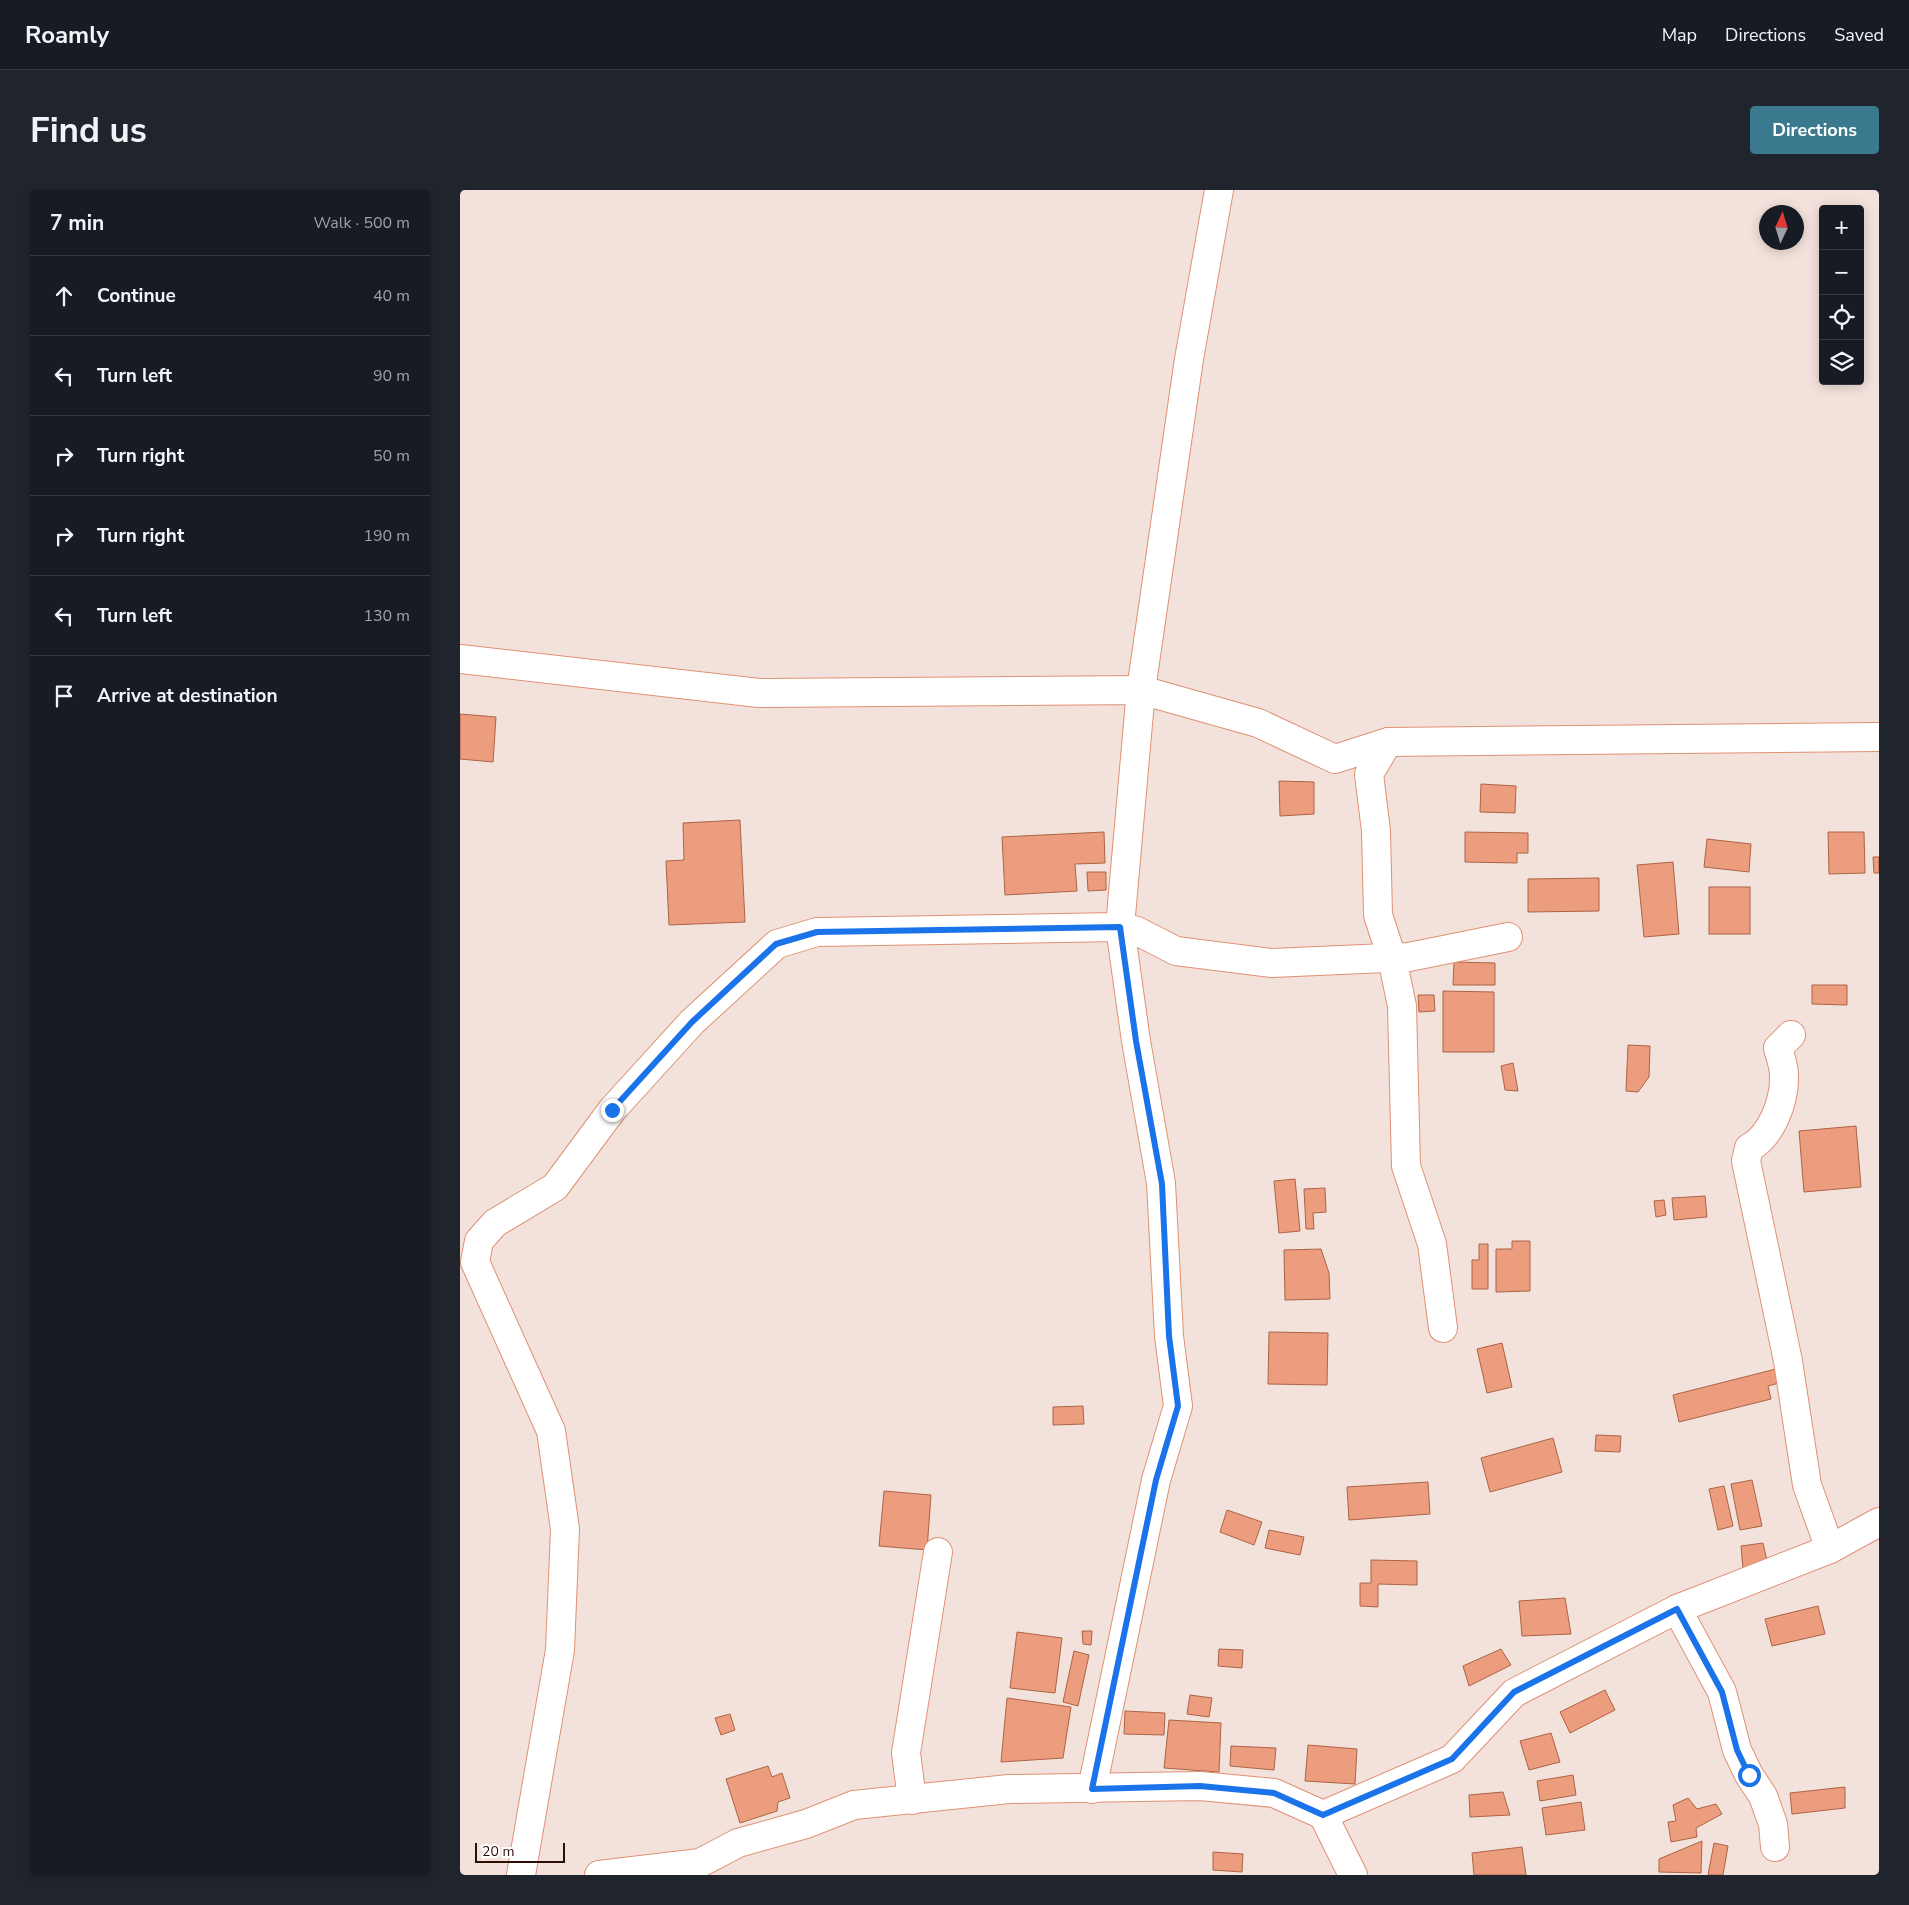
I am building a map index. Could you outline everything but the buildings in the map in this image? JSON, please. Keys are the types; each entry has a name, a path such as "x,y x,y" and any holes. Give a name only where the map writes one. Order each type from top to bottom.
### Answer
{"street":[{"path":"1092,1789 1156,1480 1178,1406 1169,1336 1162,1184 1136,1041 1120,927 1141,690 1189,359 1219,190"},
{"path":"460,659 759,693 1141,690 1258,723 1335,758 1388,742 1879,737"},
{"path":"1388,742 1369,774 1376,831 1378,916 1392,958 1402,1006 1406,1166 1432,1244 1444,1328"},
{"path":"521,1875 560,1650 565,1530 551,1431 475,1262 479,1241 495,1223 555,1187 612,1110 692,1022 776,944 817,932 1120,927 1137,930 1176,951 1272,963 1409,957 1508,937"},
{"path":"1791,1035 1778,1048 1784,1074 1778,1110 1759,1143 1749,1148 1746,1160 1788,1361 1807,1485 1830,1549"},
{"path":"1323,1815 1452,1759 1514,1692 1677,1609 1830,1549 1879,1522"},
{"path":"912,1800 906,1753 938,1552"},
{"path":"1677,1609 1722,1692 1737,1750 1749,1775 1763,1796 1773,1824 1775,1847"},
{"path":"599,1875 702,1869 738,1843 806,1824 854,1805 1008,1789 1200,1786 1274,1793 1323,1815 1353,1875"}],"route":[{"path":"612,1110 692,1022 776,944 817,932 1120,927 1136,1041 1162,1184 1169,1336 1178,1406 1156,1480 1092,1789 1200,1786 1274,1793 1323,1815 1452,1759 1514,1692 1677,1609 1722,1692 1737,1750 1749,1775"}]}
